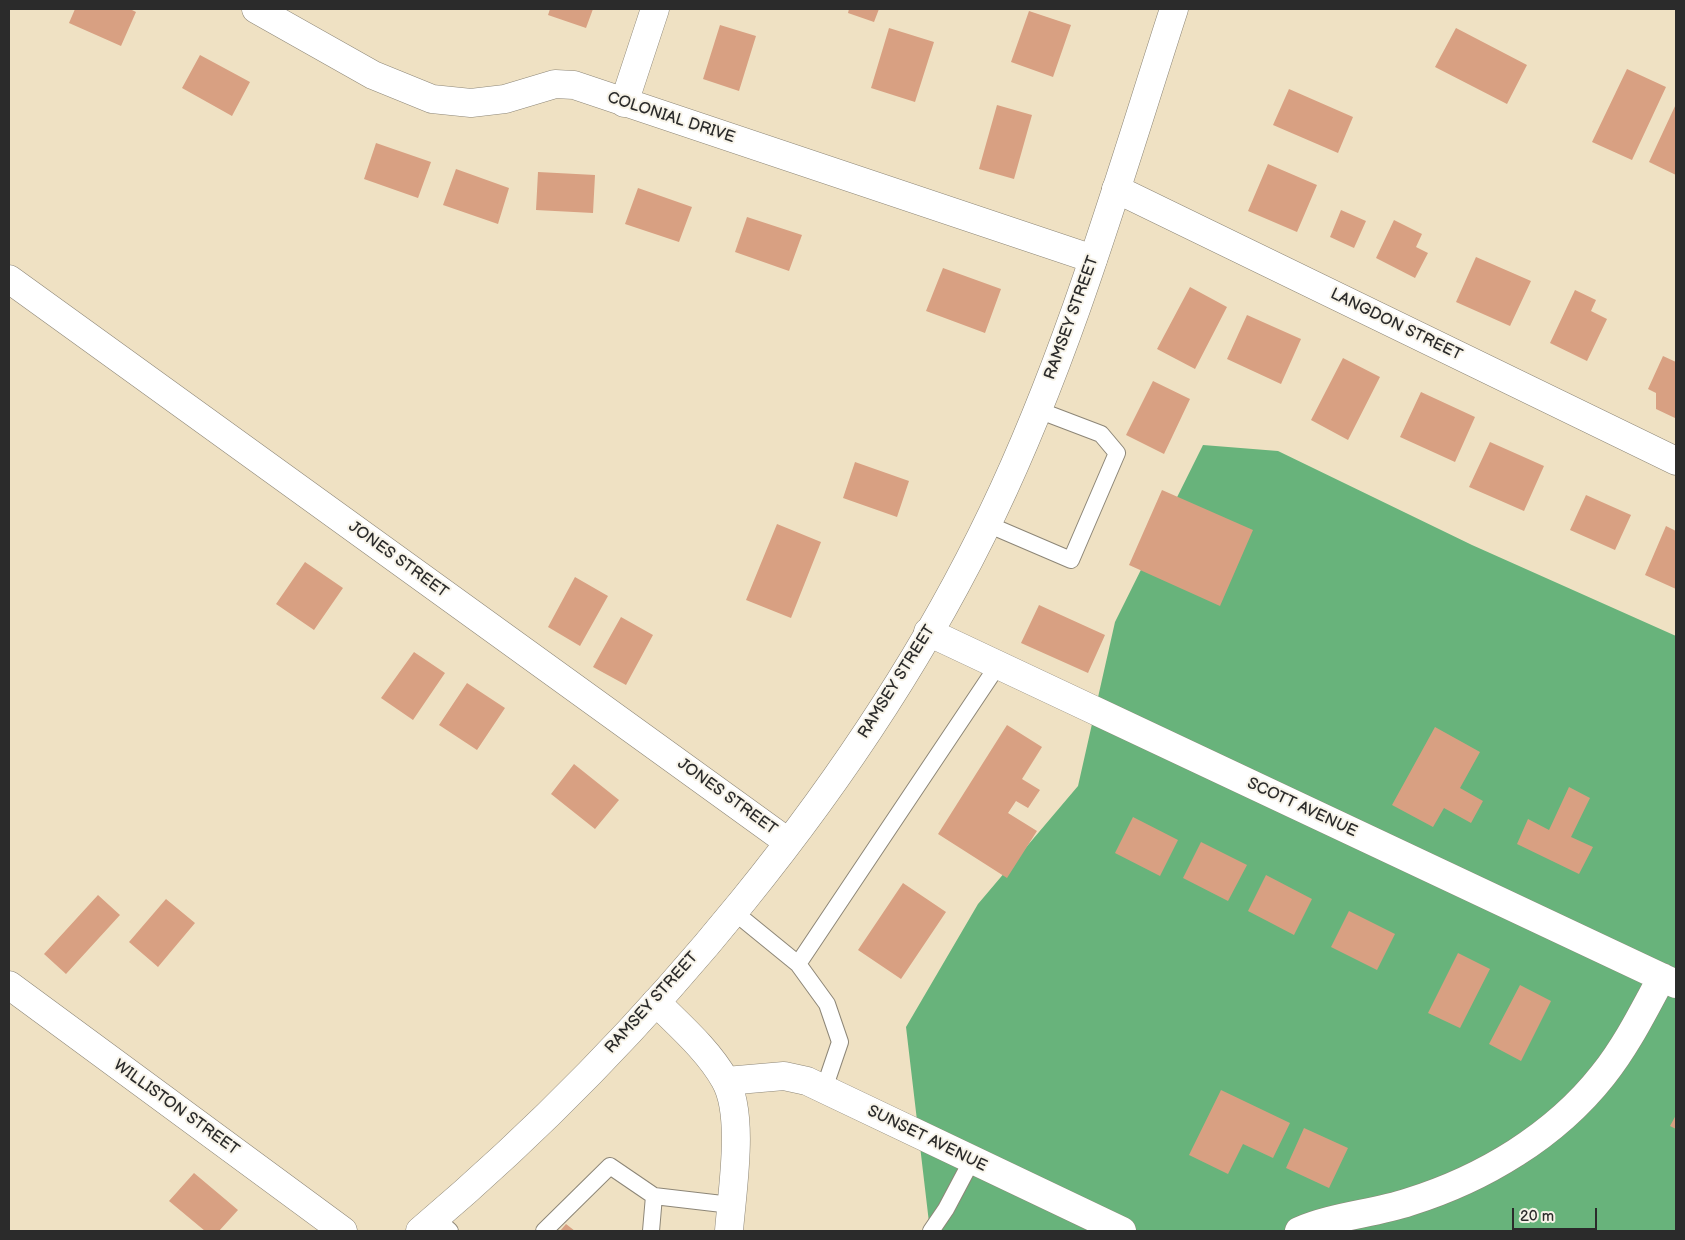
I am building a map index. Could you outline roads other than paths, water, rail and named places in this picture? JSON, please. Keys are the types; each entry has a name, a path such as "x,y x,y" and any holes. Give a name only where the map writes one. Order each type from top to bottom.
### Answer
{"street":[{"path":"624,102 655,9"},
{"name":"RAMSEY STREET","path":"436,1227 656,1002 733,911 788,842 850,756 928,632 987,524 1038,410 1093,259 1174,9"},
{"name":"COLONIAL DRIVE","path":"272,13 373,75 432,99 471,104 505,99 555,84 574,85 1093,259"},
{"name":"LANGDON STREET","path":"1116,189 1676,461"},
{"name":"JONES STREET","path":"9,279 788,842"},
{"name":"SCOTT AVENUE","path":"928,632 1669,980"},
{"path":"1299,1231 1316,1224 1373,1213 1410,1202 1464,1180 1516,1152 1578,1104 1604,1074 1669,980"},
{"name":"WILLISTON STREET","path":"9,985 343,1231"},
{"path":"656,1002 714,1064 726,1081 733,1101 736,1126 730,1218"},
{"name":"SUNSET AVENUE","path":"726,1081 784,1076 808,1081 1122,1231"}],"lane":[{"path":"987,524 1071,560 1116,453 1101,434 1038,410"},
{"path":"798,964 998,665"},
{"path":"733,911 798,964 827,1004 840,1042 824,1089"},
{"path":"931,1231 946,1209 972,1160"},
{"path":"544,1231 610,1166 654,1196 730,1218"},
{"path":"651,1231 654,1196"}]}
